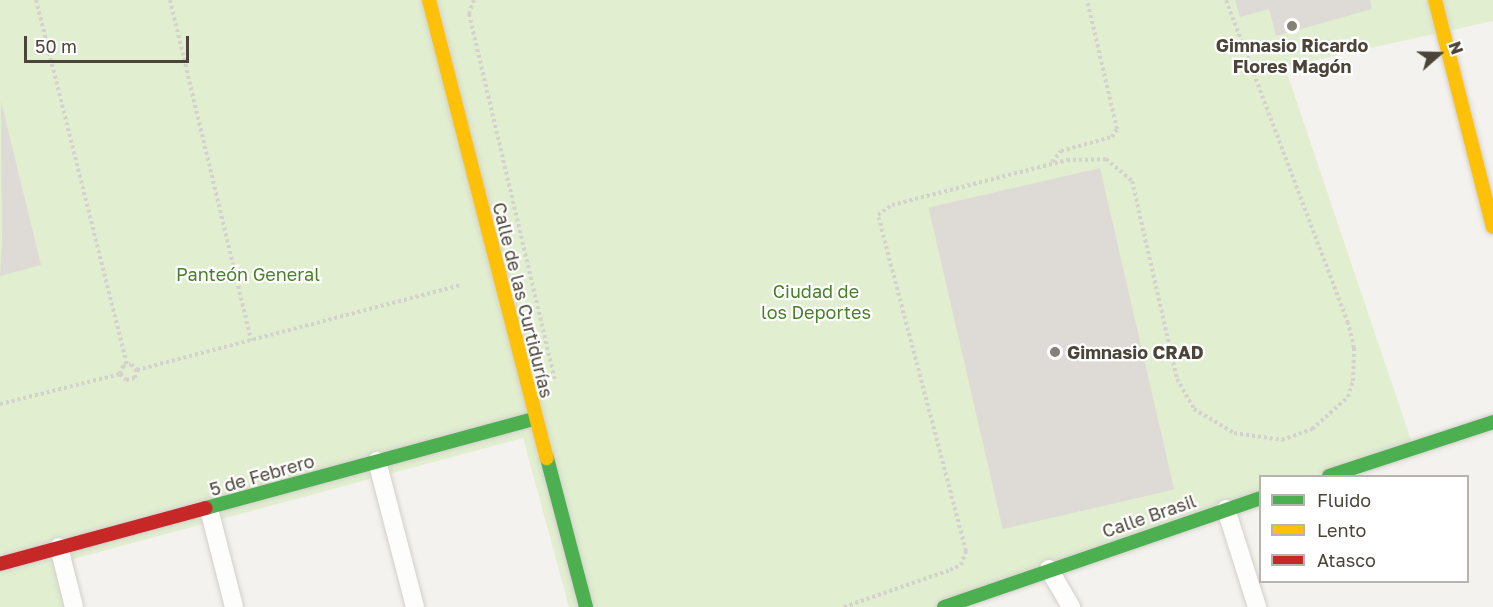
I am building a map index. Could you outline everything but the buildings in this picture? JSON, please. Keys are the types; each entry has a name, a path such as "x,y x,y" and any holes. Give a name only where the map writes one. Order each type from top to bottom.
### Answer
{"street":[{"name":"Calle de las Curtidurías","path":"429,0 534,419 586,607"},
{"path":"1435,0 1493,226"},
{"name":"5 de Febrero","path":"0,564 534,419"},
{"path":"1335,475 1493,422"},
{"path":"377,461 415,607"},
{"name":"Calle Brasil","path":"944,607 1259,498"},
{"path":"209,509 234,607"},
{"path":"1226,509 1257,607"},
{"path":"59,547 74,607"},
{"path":"1049,569 1071,607"}],"path":[{"path":"36,0 127,365 137,370 462,285"},
{"path":"170,0 251,340"},
{"path":"474,0 469,14 495,117 557,391"},
{"path":"1051,164 1061,151 1112,137 1117,129 1087,0"},
{"path":"844,607 961,565 966,551 878,215 892,205 1067,160 1106,159 1132,181 1177,379 1194,409 1234,433 1282,440 1312,429 1348,397 1353,381 1354,348 1226,0"},
{"path":"0,404 120,374 127,365"},
{"path":"120,374 126,380 135,378 137,370"}],"green space":[{"name":"Ciudad de los Deportes","path":"0,0 1493,0 1493,21 1285,67 1412,443 1321,475 1259,475 1259,497 946,607 569,607 523,438 73,559 82,607 0,607"}],"traffic: fast":[{"path":"206,508 534,419"},
{"path":"1332,475 1493,422"},
{"path":"547,458 586,607"},
{"path":"944,607 1259,498"}],"traffic: slow":[{"path":"429,0 547,458"},
{"path":"1435,0 1493,227"}],"traffic: jam":[{"path":"0,564 206,508"}],"place":[{"name":"Gimnasio Ricardo Flores Magón","path":"1292,26"},
{"name":"Gimnasio CRAD","path":"1055,352"}],"park label":[{"name":"Panteón General","path":"248,274"}]}
